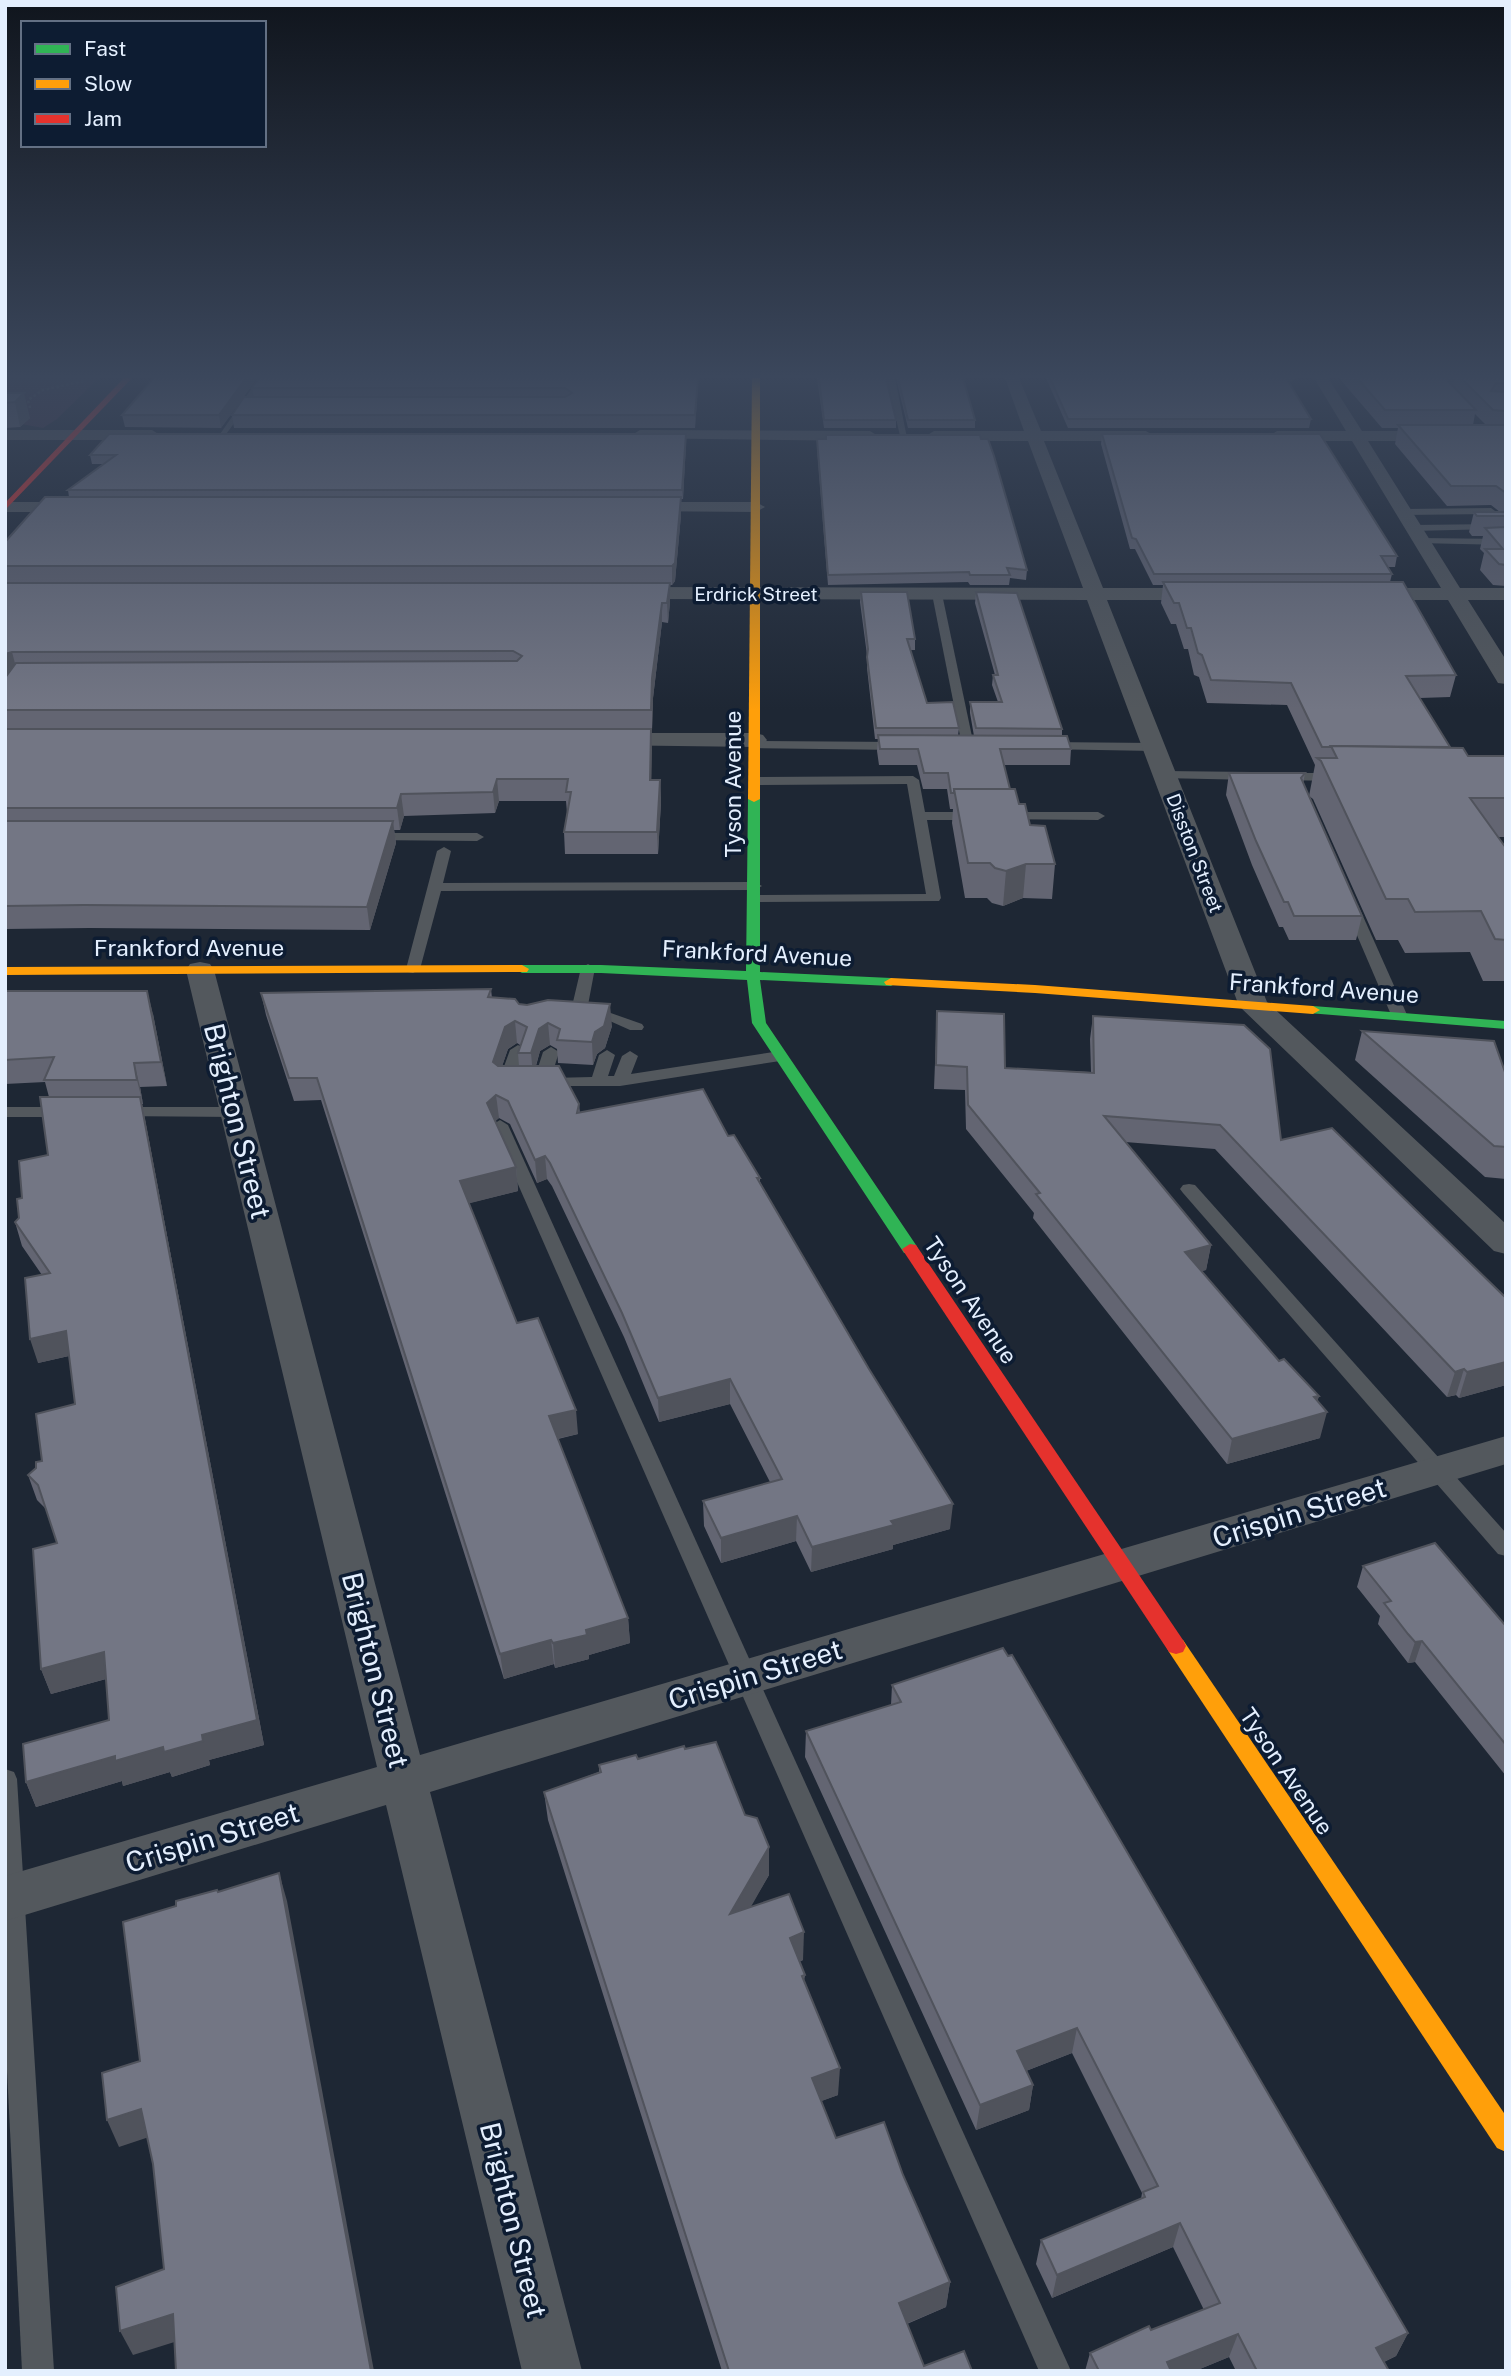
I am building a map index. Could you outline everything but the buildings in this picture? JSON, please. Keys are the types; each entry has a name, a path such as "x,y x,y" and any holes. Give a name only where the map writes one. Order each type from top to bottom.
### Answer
{"street":[{"path":"6,507 23,489"},
{"name":"Tyson Avenue","path":"756,489 753,976 756,1014 780,1056 1506,2139"},
{"name":"Disston Street","path":"1055,489 1254,1006 1506,1243"},
{"path":"1390,489 1506,678"},
{"path":"6,507 104,507"},
{"path":"620,507 756,507"},
{"name":"Erdrick Street","path":"599,593 1220,594"},
{"path":"1345,594 1506,594"},
{"path":"578,740 755,743"},
{"name":"Frankford Avenue","path":"5,971 589,968 1035,989 1506,1025"},
{"name":"Brighton Street","path":"200,970 552,2371"},
{"name":"Crispin Street","path":"9,1898 1506,1450"}],"lane":[{"path":"1413,527 1491,511 1506,525"},
{"path":"1413,527 1506,525"},
{"path":"1413,527 1506,542"},
{"path":"937,594 968,746"},
{"path":"755,743 915,746"},
{"path":"1035,746 1154,747"},
{"path":"1165,775 1355,778"},
{"path":"435,887 934,898 912,780 755,781"},
{"path":"919,816 1098,816"},
{"path":"352,837 477,837"},
{"path":"413,969 444,851"},
{"path":"1344,889 1400,1017"},
{"path":"557,1018 580,1005 589,968"},
{"path":"580,1005 614,1026"},
{"path":"580,1005 636,1027"},
{"path":"518,1050 506,1083 620,1081 780,1056"},
{"path":"541,1083 551,1052"},
{"path":"599,1081 607,1055"},
{"path":"620,1081 630,1056"},
{"path":"5,1112 236,1112"},
{"path":"500,1125 1055,2371"},
{"path":"1189,1189 1506,1548"},
{"path":"5,1779 9,1898 38,2371"}],"traffic: fast":[{"path":"754,799 753,976 759,1023 910,1249"},
{"path":"522,969 601,969 891,982"},
{"path":"1313,1010 1506,1025"}],"traffic: slow":[{"path":"754,799 755,489"},
{"path":"5,971 522,969"},
{"path":"891,982 1035,989 1313,1010"},
{"path":"1176,1646 1506,2139"}],"traffic: jam":[{"path":"5,508 23,489"},
{"path":"910,1249 1176,1646"}]}
